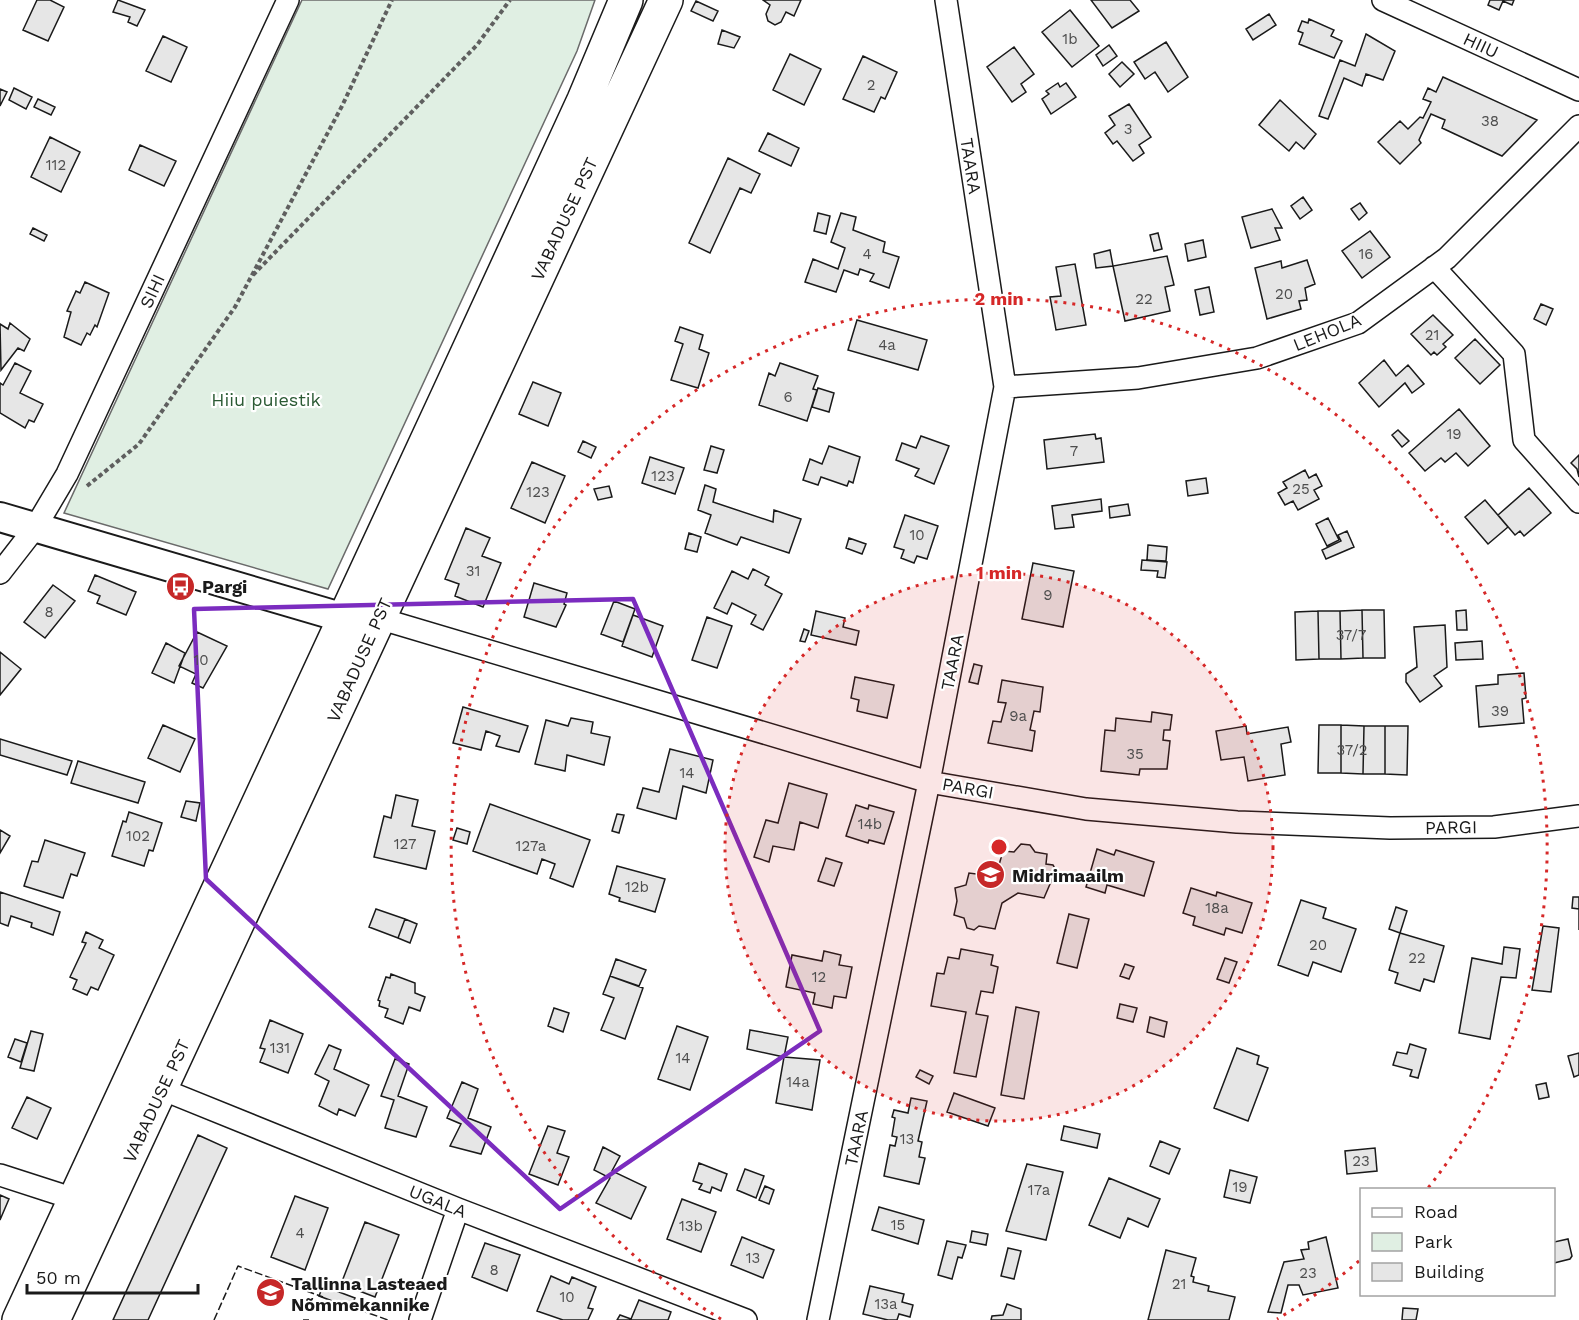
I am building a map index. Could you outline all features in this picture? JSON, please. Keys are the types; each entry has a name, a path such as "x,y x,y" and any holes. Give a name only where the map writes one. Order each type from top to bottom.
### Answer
{"highway":[{"name":"VABADUSE PST","path":"147,1083 344,618 584,100 626,0"},
{"name":"VABADUSE PST","path":"53,1320 89,1208 147,1083 378,618 666,0"},
{"name":"VABADUSE PST","path":"19,1320 89,1208"}],"street":[{"name":"SIHI","path":"0,573 35,528 67,474 288,0"},
{"name":"TAARA","path":"818,1320 929,782 1005,387 946,0"},
{"name":"HIIU","path":"1383,0 1579,90"},
{"name":"LEHOLA","path":"1005,387 1138,378 1257,358 1358,323 1447,258 1579,126"},
{"path":"1434,267 1514,354 1524,440 1579,502"},
{"path":"0,517 344,618 378,618"},
{"name":"PARGI","path":"378,618 929,782 1086,809 1237,822 1390,828 1494,827 1579,816"},
{"name":"UGALA","path":"147,1083 458,1209 746,1320"},
{"path":"0,1175 89,1208"},
{"path":"420,1320 458,1209"}],"path":[{"path":"79,493 140,444 235,307 342,106 392,0"},
{"path":"249,279 477,45 510,0"}],"highlighted area":[{"path":"633,599 820,1031 560,1209 206,879 194,609"}],"green space":[{"name":"Hiiu puiestik","path":"302,0 595,0 577,51 328,589 64,513"}],"building":[{"path":"37,0 50,0 64,7 48,41 23,30"},
{"path":"118,0 145,10 137,26 128,22 130,17 113,12"},
{"path":"763,0 801,0 794,16 786,12 781,22 775,25 768,21 766,14 770,5"},
{"path":"1091,0 1130,0 1139,11 1112,28"},
{"path":"1490,0 1514,0 1512,5 1503,1 1499,10 1488,5"},
{"path":"696,1 718,11 713,21 691,11"},
{"path":"1070,10 1099,46 1072,67 1042,32"},
{"path":"1269,14 1276,25 1253,40 1246,29"},
{"path":"1309,19 1334,30 1331,36 1342,41 1334,58 1299,44 1303,33 1298,31 1302,21 1308,23"},
{"path":"722,30 740,37 734,48 718,44"},
{"path":"1366,34 1395,51 1383,80 1366,74 1362,86 1344,78 1328,119 1319,116 1340,60 1355,66"},
{"path":"163,36 187,47 171,82 146,71"},
{"path":"1166,42 1188,77 1168,92 1155,72 1145,79 1134,62"},
{"path":"1109,45 1117,56 1103,66 1096,55"},
{"path":"1014,47 1034,74 1021,84 1026,92 1012,102 987,67"},
{"path":"790,54 821,69 804,105 773,90"},
{"path":"863,56 897,72 885,99 881,97 874,112 843,99"},
{"path":"1122,62 1134,74 1120,87 1109,74"},
{"path":"1443,77 1537,120 1502,156 1442,128 1445,120 1431,114 1419,140 1421,143 1400,164 1378,142 1400,121 1408,129 1420,117 1423,118 1431,102 1423,99 1428,88 1436,92"},
{"path":"1058,83 1060,87 1066,83 1076,97 1051,114 1042,99 1049,94 1046,91"},
{"path":"14,88 32,97 26,109 9,100"},
{"path":"0,89 7,92 0,106"},
{"path":"38,99 55,107 51,115 34,107"},
{"path":"1280,100 1316,134 1304,149 1296,142 1289,151 1259,125"},
{"path":"1129,104 1151,137 1139,145 1144,153 1133,161 1117,141 1113,144 1105,133 1115,125 1109,116"},
{"path":"768,133 799,148 791,166 759,151"},
{"path":"50,137 80,152 61,192 31,177"},
{"path":"140,145 176,161 164,186 129,170"},
{"path":"728,158 760,174 751,193 740,188 710,253 689,243"},
{"path":"1303,197 1312,210 1300,219 1291,206"},
{"path":"1360,203 1367,213 1359,220 1351,209"},
{"path":"1272,209 1282,228 1275,228 1280,240 1251,248 1242,217"},
{"path":"818,213 830,216 826,234 814,231"},
{"path":"841,213 856,217 853,230 885,242 883,252 899,257 889,288 870,281 874,274 860,269 858,275 844,270 836,292 805,282 813,259 838,269 845,248 831,242"},
{"path":"33,228 47,235 44,241 30,234"},
{"path":"1370,231 1390,257 1362,278 1342,251"},
{"path":"1158,233 1162,249 1154,251 1150,235"},
{"path":"1203,240 1206,257 1188,261 1185,244"},
{"path":"1110,250 1113,266 1096,268 1094,254"},
{"path":"1167,256 1174,285 1165,287 1170,311 1125,321 1113,266"},
{"path":"1307,260 1315,284 1305,288 1307,300 1299,301 1301,309 1267,319 1255,268 1281,261 1282,268"},
{"path":"1075,264 1086,325 1056,330 1050,297 1061,296 1056,267"},
{"path":"85,282 109,293 97,327 95,325 90,335 87,333 81,345 64,337 71,312 67,311 76,291 80,293"},
{"path":"1209,287 1214,312 1200,315 1195,290"},
{"path":"1541,304 1553,309 1546,325 1534,319"},
{"path":"1433,315 1453,335 1443,344 1446,347 1437,355 1434,352 1431,355 1411,334"},
{"path":"857,320 927,340 918,370 848,350"},
{"path":"10,323 30,339 24,351 18,348 1,370 0,324 8,329"},
{"path":"680,327 703,335 699,349 709,353 698,388 671,380 683,344 675,341"},
{"path":"1475,339 1500,365 1480,384 1455,358"},
{"path":"1384,360 1396,376 1408,365 1424,384 1412,393 1405,383 1379,407 1359,383"},
{"path":"15,363 31,371 20,393 43,404 34,422 29,420 25,428 0,413 0,383 3,385"},
{"path":"780,363 818,376 813,389 817,390 807,421 759,405 769,373 775,376"},
{"path":"533,382 561,393 548,426 519,414"},
{"path":"818,388 834,393 829,412 812,407"},
{"path":"1459,409 1490,446 1468,466 1456,453 1445,462 1441,458 1425,471 1409,453"},
{"path":"1398,430 1409,441 1402,447 1392,435"},
{"path":"1095,434 1096,439 1101,438 1104,462 1047,469 1044,440"},
{"path":"921,436 949,446 934,484 915,476 919,469 896,460 902,443 916,448"},
{"path":"583,441 596,447 591,458 578,452"},
{"path":"711,446 724,450 717,473 704,470"},
{"path":"829,446 860,457 853,483 849,481 847,486 821,477 818,485 803,480 810,459 822,464"},
{"path":"1579,455 1579,477 1577,469 1571,463"},
{"path":"650,457 684,468 675,494 642,483"},
{"path":"532,462 565,476 545,523 511,508"},
{"path":"1305,470 1309,478 1316,474 1322,486 1314,490 1319,499 1298,510 1293,501 1285,505 1278,493 1287,488 1283,482"},
{"path":"1206,478 1208,493 1188,496 1186,481"},
{"path":"705,485 716,489 713,502 773,522 774,510 801,519 789,553 741,537 737,545 705,533 711,515 698,510"},
{"path":"609,486 612,497 598,500 594,489"},
{"path":"1529,488 1551,513 1524,536 1520,531 1515,535 1498,515"},
{"path":"1101,499 1102,511 1072,515 1074,527 1055,529 1052,506"},
{"path":"1485,500 1508,527 1488,544 1465,517"},
{"path":"1128,504 1130,515 1110,518 1109,507"},
{"path":"905,515 938,526 927,559 917,556 914,563 901,558 904,550 894,547"},
{"path":"1328,518 1339,540 1327,546 1316,524"},
{"path":"466,528 490,538 482,556 501,563 483,607 455,596 459,584 445,579"},
{"path":"1347,531 1354,547 1326,559 1322,550 1341,541 1338,535"},
{"path":"689,533 701,537 697,552 685,549"},
{"path":"849,538 866,544 862,554 846,548"},
{"path":"1148,545 1167,547 1166,561 1147,560"},
{"path":"1142,560 1167,562 1165,578 1157,577 1158,571 1141,570"},
{"path":"1033,563 1074,571 1063,627 1022,619"},
{"path":"753,569 769,577 765,585 782,594 763,630 751,624 756,615 732,603 727,614 714,608 732,571 748,579"},
{"path":"95,575 136,592 126,615 97,603 100,596 88,591"},
{"path":"534,583 567,593 564,604 566,605 556,627 524,617"},
{"path":"53,585 75,601 45,638 24,622"},
{"path":"614,601 635,609 623,642 601,634"},
{"path":"1362,610 1384,610 1385,658 1363,658"},
{"path":"1362,610 1363,658 1341,659 1340,611"},
{"path":"1466,610 1467,630 1457,630 1456,611"},
{"path":"816,611 845,618 843,627 859,631 856,645 811,635"},
{"path":"1318,611 1340,611 1341,659 1319,659"},
{"path":"1318,611 1319,659 1296,660 1295,612"},
{"path":"633,615 663,626 652,657 622,646"},
{"path":"707,617 732,626 717,668 692,660"},
{"path":"1445,625 1447,667 1434,676 1442,686 1420,702 1406,682 1406,674 1417,667 1414,627"},
{"path":"804,629 809,631 805,642 800,641"},
{"path":"197,632 227,646 203,688 192,683 196,674 179,666"},
{"path":"1482,641 1483,659 1456,660 1455,643"},
{"path":"166,643 185,653 174,683 152,673"},
{"path":"0,652 21,669 0,695"},
{"path":"974,664 982,666 978,684 969,682"},
{"path":"1524,673 1526,698 1522,699 1524,723 1479,727 1476,686 1498,684 1498,675"},
{"path":"855,677 894,685 887,718 857,711 859,700 851,698"},
{"path":"1002,680 1043,687 1040,712 1034,711 1030,730 1035,731 1032,751 988,743 993,721 1001,722 1006,703 998,702"},
{"path":"463,707 528,726 519,752 496,746 500,736 486,731 481,750 453,743"},
{"path":"1152,712 1172,715 1170,730 1164,730 1163,740 1170,741 1167,769 1140,769 1139,775 1101,771 1105,730 1115,731 1116,718 1151,722"},
{"path":"571,718 593,722 591,733 610,737 604,765 567,755 565,771 535,764 546,720 568,726"},
{"path":"163,725 195,739 180,772 148,758"},
{"path":"1319,725 1341,725 1341,773 1318,773"},
{"path":"1341,725 1364,726 1363,774 1341,773"},
{"path":"1246,726 1247,734 1288,727 1291,742 1281,744 1285,775 1248,781 1244,757 1221,760 1216,731"},
{"path":"1364,726 1385,726 1385,774 1363,774"},
{"path":"1385,726 1408,726 1407,775 1385,774"},
{"path":"0,739 72,761 67,775 0,755"},
{"path":"670,749 713,760 706,793 683,786 676,819 637,808 643,788 659,792"},
{"path":"78,761 145,782 138,803 71,783"},
{"path":"789,783 827,794 818,828 800,822 794,850 773,846 769,862 754,857 766,820 778,823"},
{"path":"396,795 418,800 412,826 435,831 426,869 374,857 384,816 391,818"},
{"path":"186,801 200,803 196,821 181,817"},
{"path":"490,804 590,840 573,887 550,878 555,864 542,859 537,874 473,851"},
{"path":"856,805 868,809 869,805 894,812 884,844 869,840 868,843 846,836"},
{"path":"129,812 162,823 153,851 149,850 144,866 112,856 123,821 126,822"},
{"path":"617,814 624,815 619,833 612,831"},
{"path":"457,828 470,832 467,844 453,840"},
{"path":"0,830 10,836 0,853"},
{"path":"45,840 85,853 77,876 71,874 63,898 24,886 32,861 38,862"},
{"path":"1021,844 1030,845 1035,852 1047,854 1046,864 1053,865 1056,870 1044,898 1018,893 1002,903 995,929 979,926 974,930 967,928 964,918 954,915 957,901 955,888 966,885 969,873 984,875 999,865 1003,851 1014,852"},
{"path":"1097,849 1114,855 1116,850 1154,862 1144,896 1107,885 1105,893 1086,887"},
{"path":"826,858 842,863 834,886 818,881"},
{"path":"617,866 665,879 655,912 619,901 620,898 609,894"},
{"path":"1191,888 1216,896 1217,892 1252,903 1242,933 1226,928 1224,935 1193,925 1195,917 1183,913"},
{"path":"0,892 60,912 53,935 31,927 32,923 11,916 8,926 0,923"},
{"path":"1573,897 1579,897 1579,909 1572,908"},
{"path":"1301,900 1326,908 1323,918 1356,929 1341,972 1313,962 1308,976 1278,965"},
{"path":"1396,907 1407,911 1400,933 1389,929"},
{"path":"376,909 405,919 398,938 369,927"},
{"path":"1069,914 1089,919 1077,968 1057,963"},
{"path":"405,919 417,924 410,943 398,938"},
{"path":"1543,926 1559,928 1551,992 1532,990"},
{"path":"86,932 103,940 99,948 114,955 98,990 91,987 87,995 73,989 77,980 70,977 86,943 82,942"},
{"path":"1400,933 1444,946 1434,982 1424,979 1420,991 1395,983 1398,973 1389,970"},
{"path":"1504,947 1520,949 1516,978 1501,977 1490,1039 1459,1033 1472,958 1502,964"},
{"path":"961,949 993,955 991,965 998,967 993,993 981,991 976,1014 988,1016 976,1077 954,1073 966,1012 931,1006 937,973 944,974 948,957 959,959"},
{"path":"824,951 841,955 839,965 852,967 846,998 834,996 832,1008 813,1004 815,993 786,987 792,955 822,961"},
{"path":"1225,958 1237,962 1229,983 1217,979"},
{"path":"616,959 646,970 639,986 610,976"},
{"path":"1125,964 1134,967 1129,979 1120,976"},
{"path":"391,974 415,983 415,993 425,997 420,1011 409,1007 403,1024 385,1017 388,1009 379,1006 380,1001 378,1000 386,977 390,978"},
{"path":"610,976 643,988 625,1039 601,1030 614,998 603,994"},
{"path":"1120,1004 1137,1008 1133,1022 1117,1018"},
{"path":"1016,1007 1039,1012 1024,1099 1001,1095"},
{"path":"554,1008 569,1013 563,1032 548,1026"},
{"path":"1150,1017 1167,1022 1164,1037 1147,1032"},
{"path":"270,1020 303,1034 288,1073 260,1062 265,1049 260,1048"},
{"path":"677,1026 708,1037 690,1090 658,1079"},
{"path":"750,1030 788,1037 784,1057 747,1049"},
{"path":"31,1031 43,1034 34,1071 20,1068"},
{"path":"15,1039 27,1043 21,1062 8,1057"},
{"path":"1410,1044 1426,1049 1418,1078 1410,1076 1412,1070 1393,1065 1397,1052 1407,1054"},
{"path":"329,1045 341,1050 334,1069 369,1085 355,1116 339,1109 337,1115 319,1106 329,1081 315,1074"},
{"path":"1237,1048 1259,1056 1257,1064 1268,1068 1248,1121 1214,1108"},
{"path":"1579,1053 1579,1075 1574,1077 1568,1056"},
{"path":"784,1057 820,1060 812,1110 776,1103"},
{"path":"395,1059 409,1064 398,1096 427,1107 416,1137 385,1128 394,1100 381,1096"},
{"path":"920,1070 933,1076 929,1084 916,1077"},
{"path":"462,1082 478,1089 468,1118 491,1127 481,1154 450,1146 461,1124 447,1118"},
{"path":"1546,1083 1549,1097 1539,1099 1536,1085"},
{"path":"954,1093 995,1108 988,1126 947,1112"},
{"path":"27,1097 51,1108 37,1139 12,1128"},
{"path":"911,1098 927,1101 918,1141 922,1142 919,1157 925,1158 919,1184 884,1176 890,1145 895,1146 897,1137 892,1136 894,1110 908,1113"},
{"path":"548,1126 565,1131 557,1153 569,1157 558,1185 529,1174"},
{"path":"1064,1126 1100,1134 1097,1148 1061,1140"},
{"path":"198,1135 227,1148 148,1320 113,1320"},
{"path":"1160,1141 1180,1149 1169,1174 1150,1166"},
{"path":"603,1147 620,1156 612,1171 646,1187 631,1219 596,1203 610,1178 594,1170"},
{"path":"1375,1148 1377,1171 1347,1174 1345,1151"},
{"path":"699,1163 727,1174 721,1191 712,1187 710,1193 699,1189 702,1184 693,1181"},
{"path":"1027,1164 1063,1172 1046,1240 1006,1231"},
{"path":"745,1169 764,1176 756,1198 737,1190"},
{"path":"1230,1170 1257,1177 1250,1203 1224,1197"},
{"path":"1109,1178 1160,1199 1148,1227 1128,1218 1120,1238 1089,1225"},
{"path":"765,1186 774,1190 769,1204 759,1200"},
{"path":"0,1195 9,1199 0,1220"},
{"path":"295,1196 328,1208 305,1270 271,1257"},
{"path":"682,1199 716,1212 701,1252 667,1239"},
{"path":"879,1207 924,1220 918,1244 872,1230"},
{"path":"365,1222 399,1235 375,1297 341,1284"},
{"path":"972,1231 988,1234 986,1245 970,1242"},
{"path":"742,1237 774,1250 763,1278 731,1265"},
{"path":"1326,1237 1338,1288 1303,1295 1299,1285 1288,1285 1281,1313 1268,1312 1284,1262 1304,1259 1301,1250 1309,1249 1308,1242"},
{"path":"1568,1239 1572,1256 1570,1259 1555,1263 1555,1242"},
{"path":"947,1241 966,1245 962,1258 958,1257 952,1279 938,1275"},
{"path":"485,1243 520,1255 507,1291 472,1277"},
{"path":"1008,1248 1021,1251 1014,1279 1001,1276"},
{"path":"1166,1250 1196,1258 1191,1276 1194,1277 1193,1282 1209,1286 1208,1291 1235,1297 1229,1320 1148,1320"},
{"path":"551,1276 569,1284 572,1277 596,1287 588,1308 593,1309 588,1320 563,1320 537,1311"},
{"path":"323,1286 355,1298 351,1308 319,1296"},
{"path":"870,1286 904,1294 902,1302 913,1305 910,1317 899,1314 897,1320 888,1320 863,1314"},
{"path":"639,1300 671,1312 668,1320 617,1320 620,1315 631,1319"},
{"path":"1007,1304 1021,1309 1021,1320 991,1320 992,1316 1003,1315"},
{"path":"1403,1308 1418,1309 1416,1320 1402,1320"}],"fence":[{"path":"214,1320 238,1266 323,1297"},
{"path":"349,1306 388,1320"},
{"path":"303,1320 309,1320"}],"place":[{"name":"Pargi","path":"181,586"},
{"name":"Midrimaailm","path":"991,875"},
{"name":"Tallinna Lasteaed Nõmmekannike","path":"270,1293"}]}
